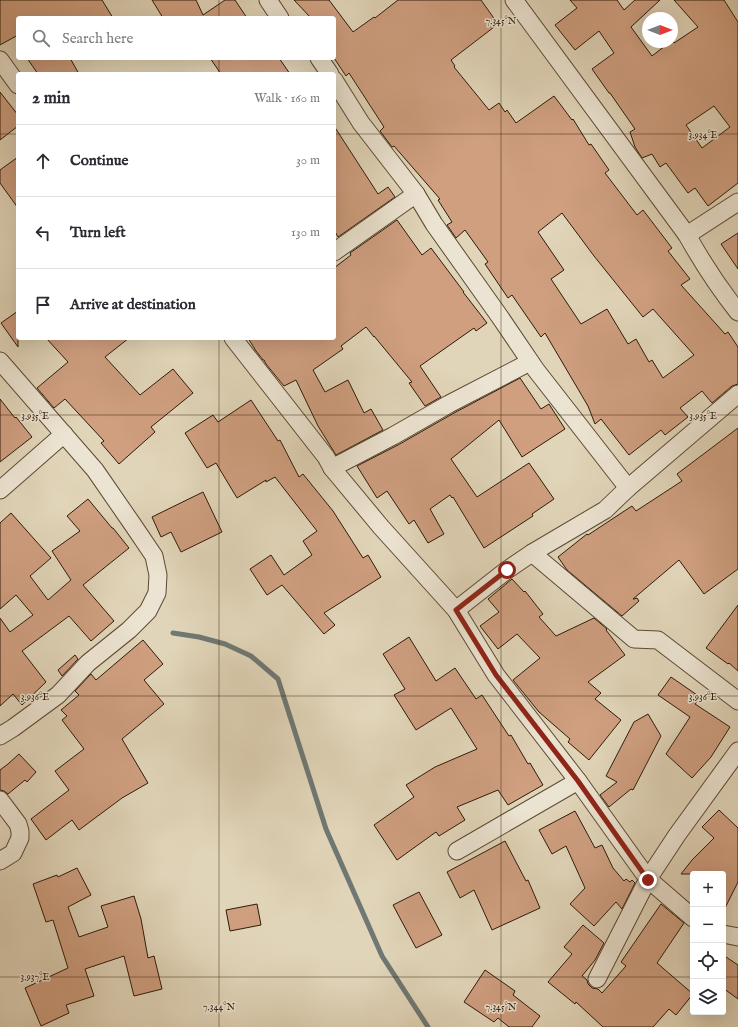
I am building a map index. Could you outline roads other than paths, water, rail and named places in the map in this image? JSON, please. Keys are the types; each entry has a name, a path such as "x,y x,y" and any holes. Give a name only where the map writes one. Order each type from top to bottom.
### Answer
{"street":[{"path":"268,0 279,16"},
{"path":"514,0 686,235 718,286 738,312"},
{"path":"0,60 16,82"},
{"path":"320,60 328,72"},
{"path":"336,84 361,123 416,194 434,224 530,362 628,488"},
{"path":"336,251 416,194"},
{"path":"686,235 738,202"},
{"path":"235,340 326,457 332,468 381,527 456,610 496,675 578,781 648,880 690,915"},
{"path":"0,360 95,470 154,556 158,575 157,593 148,611 129,630 88,663 58,695 0,736"},
{"path":"332,468 449,404 530,362"},
{"path":"456,610 507,570 532,553 605,510 628,488 738,394"},
{"path":"0,490 64,434"},
{"path":"532,553 634,639 658,640 738,700"},
{"path":"597,979 648,880 677,835 738,751"},
{"path":"457,850 578,781"},
{"path":"0,800 18,824 20,838 13,853 0,861"},
{"path":"726,935 738,937"}],"waterway":[{"path":"173,633 199,637 225,644 251,656 278,679 326,829 382,956 428,1027"}]}
